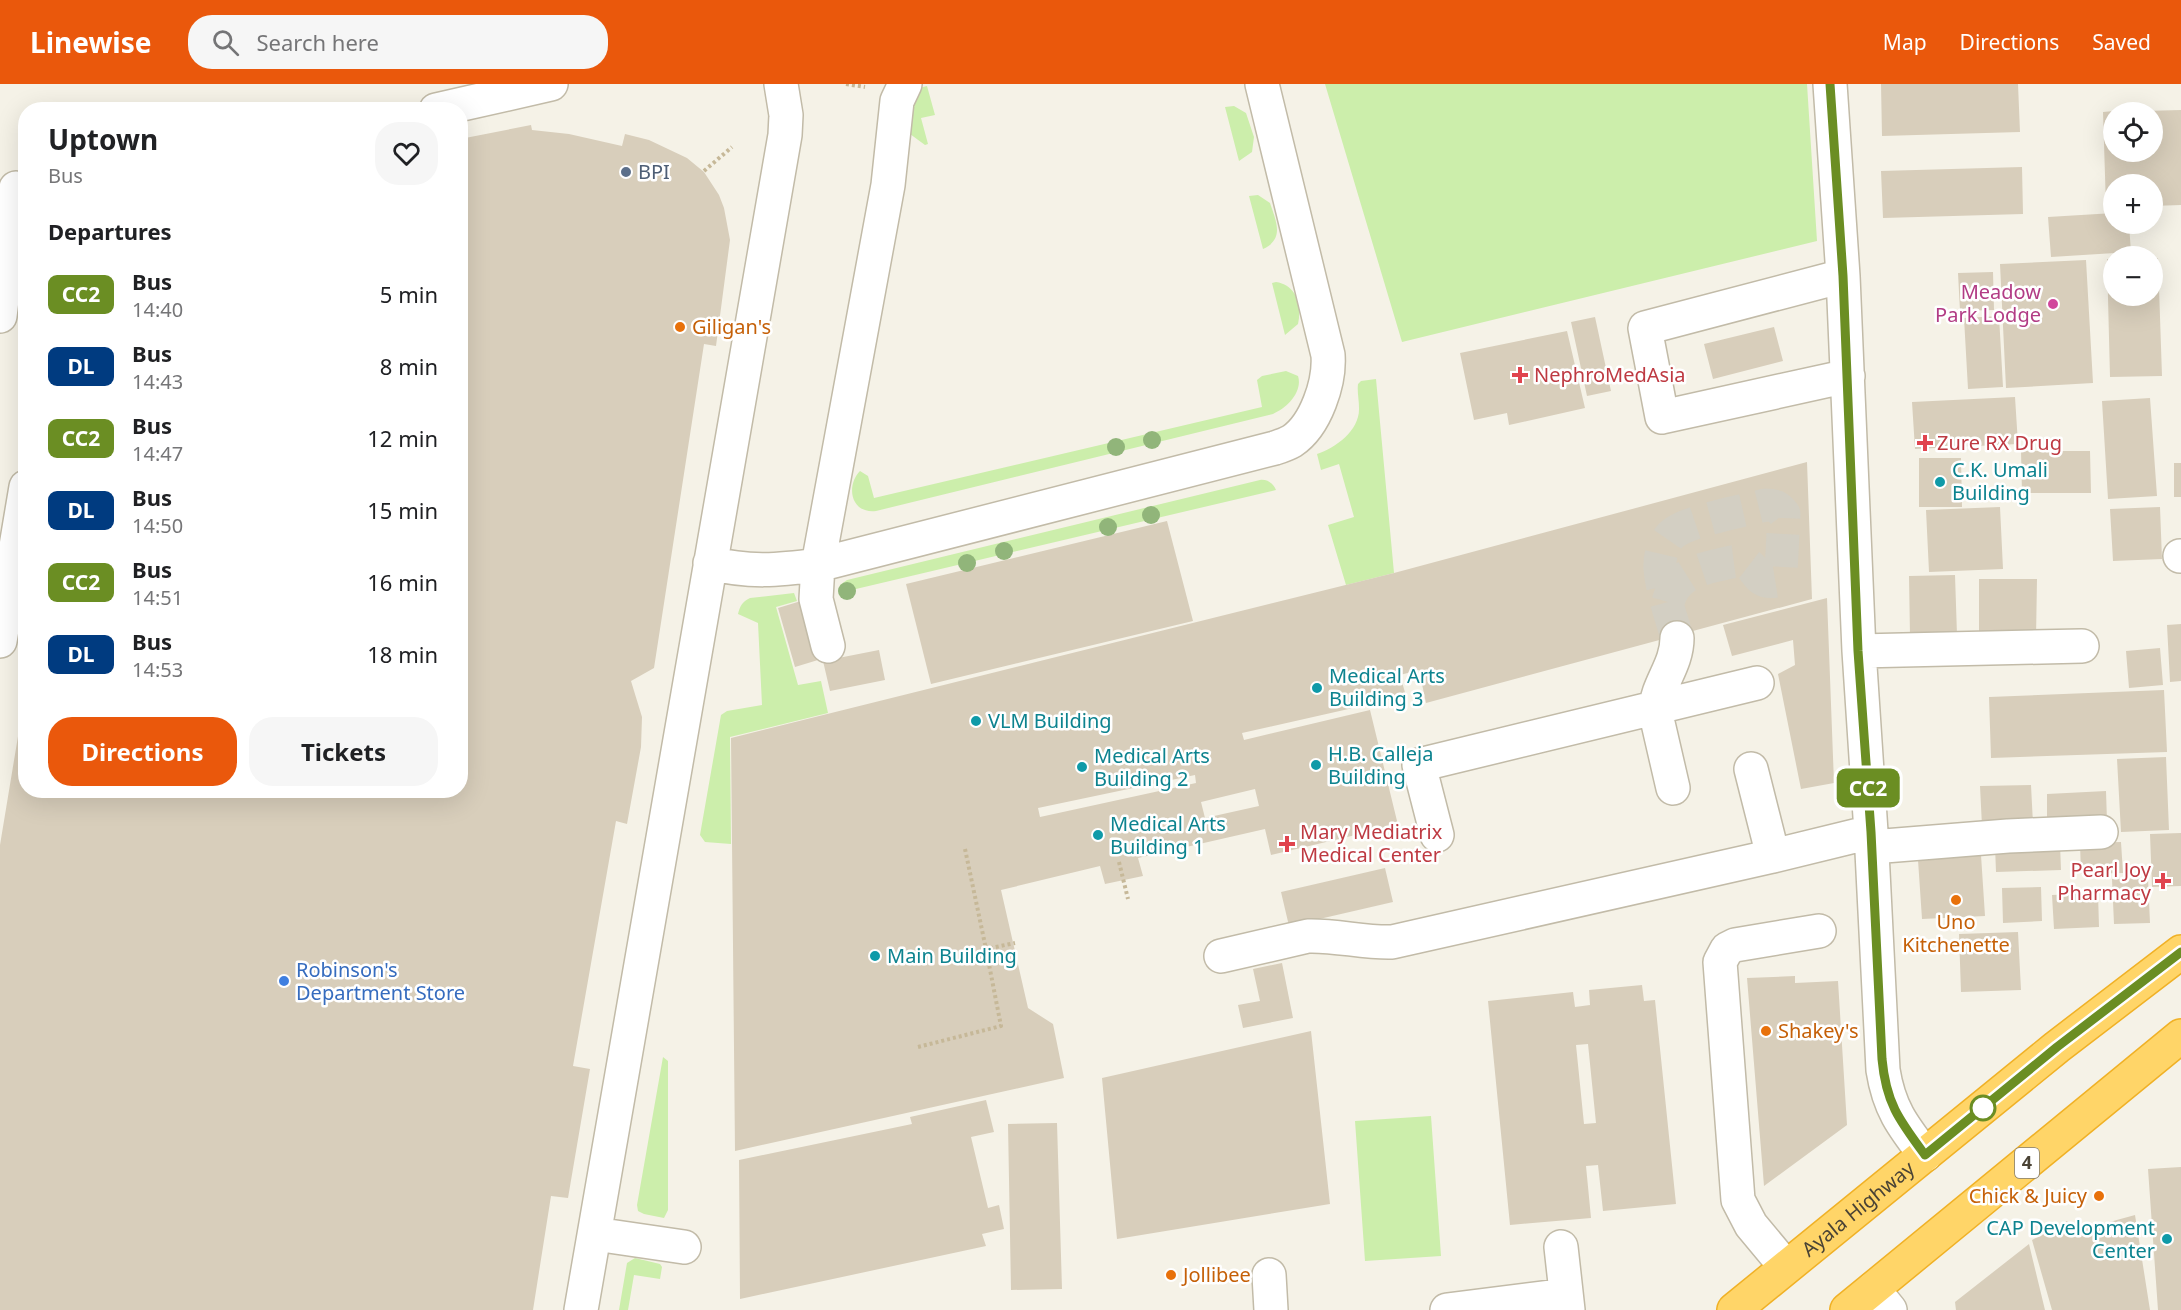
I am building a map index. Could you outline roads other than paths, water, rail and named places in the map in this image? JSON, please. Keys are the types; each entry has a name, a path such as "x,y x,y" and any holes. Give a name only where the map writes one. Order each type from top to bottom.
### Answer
{"highway":[{"name":"Ayala Highway","path":"1734,1310 2057,1047 2181,952"},
{"name":"4","path":"1847,1310 1881,1299 2181,1036"}],"street":[{"path":"468,103 551,84"},
{"path":"581,1310 785,135 786,115 781,84"},
{"path":"828,646 816,599 818,566 888,185 897,101 905,84"},
{"path":"710,563 750,571 818,566 1291,442 1304,430 1322,396 1328,374 1328,355 1262,84"},
{"path":"1830,84 1843,276 1858,651 1871,839 1882,1059 1892,1106 1902,1125 1925,1155"},
{"path":"0,316 16,188"},
{"path":"1843,276 1645,328 1662,417 1848,376"},
{"path":"0,641 18,534"},
{"path":"1673,788 1655,710 1656,699 1674,661 1677,638"},
{"path":"1858,651 2082,646"},
{"path":"1437,835 1419,765 1756,684"},
{"path":"1751,769 1773,855"},
{"path":"1221,956 1308,936 1392,942 1773,855 1871,839 2101,832"},
{"path":"1786,1267 1751,1226 1738,1200 1720,962 1727,949 1735,945 1819,931"},
{"path":"595,1234 684,1248"},
{"path":"1447,1310 1567,1302 1561,1247"},
{"path":"1269,1275 1271,1310"}],"tunnel":[{"path":"1668,602 1676,586 1687,576 1702,569 1730,562 1747,564 1760,578 1776,581 1781,572 1784,514 1776,506 1765,505 1718,516 1683,528 1671,535 1663,548 1660,569 1665,595 1677,638"}],"place":[{"name":"BPI","path":"626,172"},
{"name":"Meadow Park Lodge","path":"2053,304"},
{"name":"Giligan's","path":"680,327"},
{"name":"NephroMedAsia","path":"1520,375"},
{"name":"Zure RX Drug","path":"1925,443"},
{"name":"C.K. Umali Building","path":"1940,482"},
{"name":"Medical Arts Building 3","path":"1317,688"},
{"name":"VLM Building","path":"976,721"},
{"name":"H.B. Calleja Building","path":"1316,765"},
{"name":"Medical Arts Building 2","path":"1082,767"},
{"name":"Medical Arts Building 1","path":"1098,835"},
{"name":"Mary Mediatrix Medical Center","path":"1287,844"},
{"name":"Pearl Joy Pharmacy","path":"2163,881"},
{"name":"Uno Kitchenette","path":"1956,900"},
{"name":"Main Building","path":"875,956"},
{"name":"Robinson's Department Store","path":"284,981"},
{"name":"Shakey's","path":"1766,1031"},
{"name":"Chick & Juicy","path":"2099,1196"},
{"name":"CAP Development Center","path":"2167,1239"},
{"name":"Jollibee","path":"1171,1275"}]}
